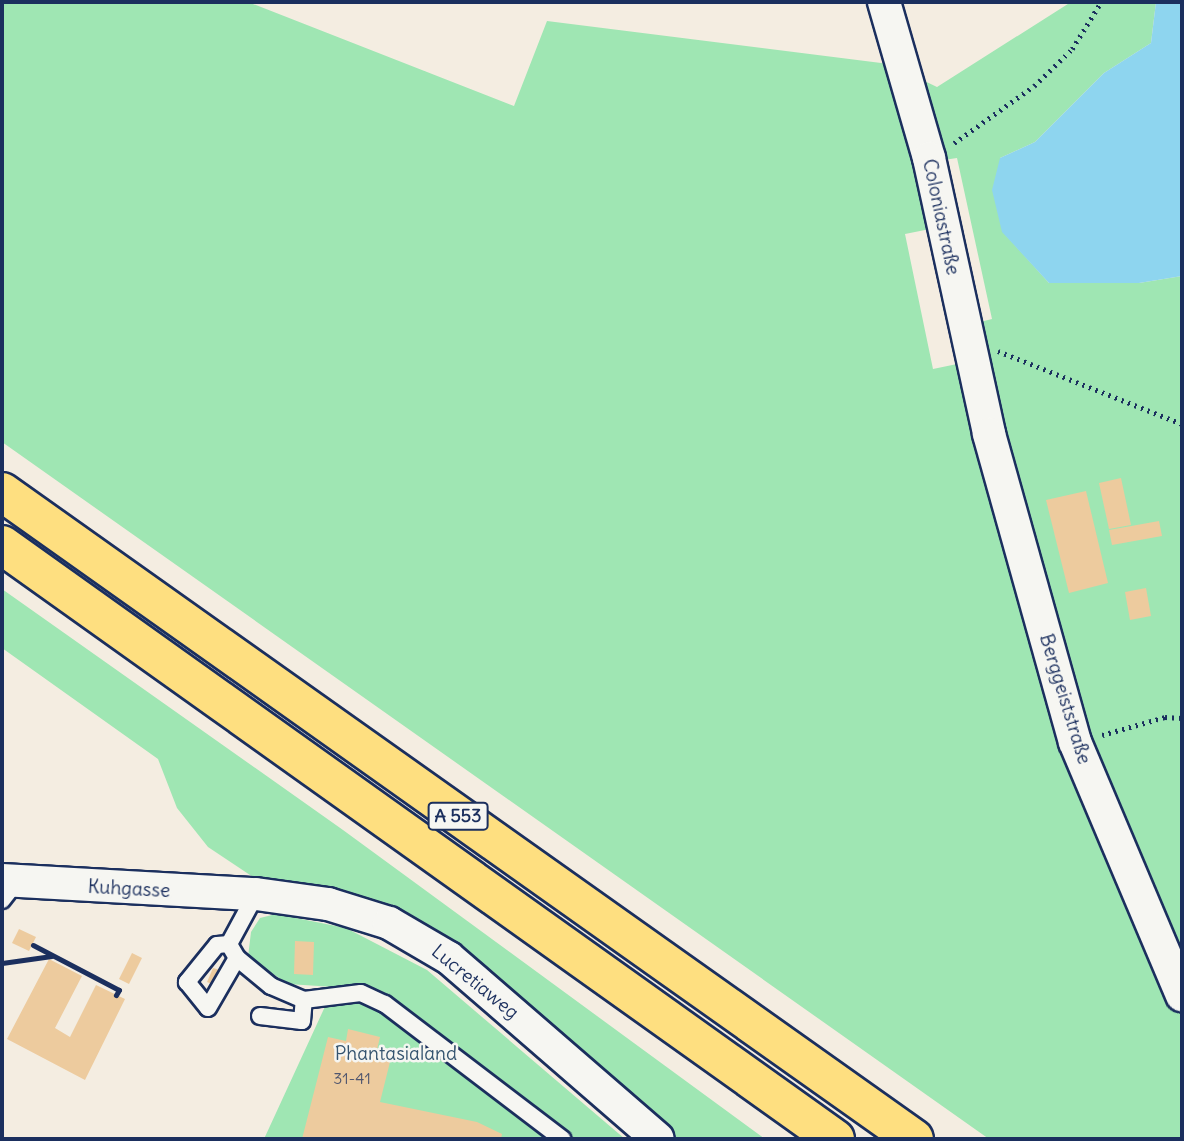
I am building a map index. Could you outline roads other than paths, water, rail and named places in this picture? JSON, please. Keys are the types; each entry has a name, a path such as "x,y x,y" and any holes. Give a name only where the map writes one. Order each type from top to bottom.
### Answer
{"highway":[{"name":"A 553","path":"2,492 914,1139"},
{"name":"A 553","path":"2,545 835,1139"}],"street":[{"name":"Coloniastraße","path":"884,2 929,158 966,339 989,434"},
{"name":"Berggeiststraße","path":"989,434 1075,742 1182,995"},
{"name":"Kuhgasse","path":"7,887 256,894"},
{"name":"Lucretiaweg","path":"256,894 361,912 415,936 477,981 658,1139"}],"lane":[{"path":"256,894 233,951 271,986 304,1000 361,993 385,1004 562,1139"},
{"path":"260,1016 302,1021 304,1000"}],"water":[{"path":"1156,2 1182,2 1182,276 1139,283 1049,283 1002,232 992,190 1000,158 1035,142 1104,73 1151,43"}],"railway":[{"path":"33,945 119,990 116,995"},
{"path":"2,963 52,956"}],"park label":[{"name":"Phantasialand","path":"396,1054"}]}
